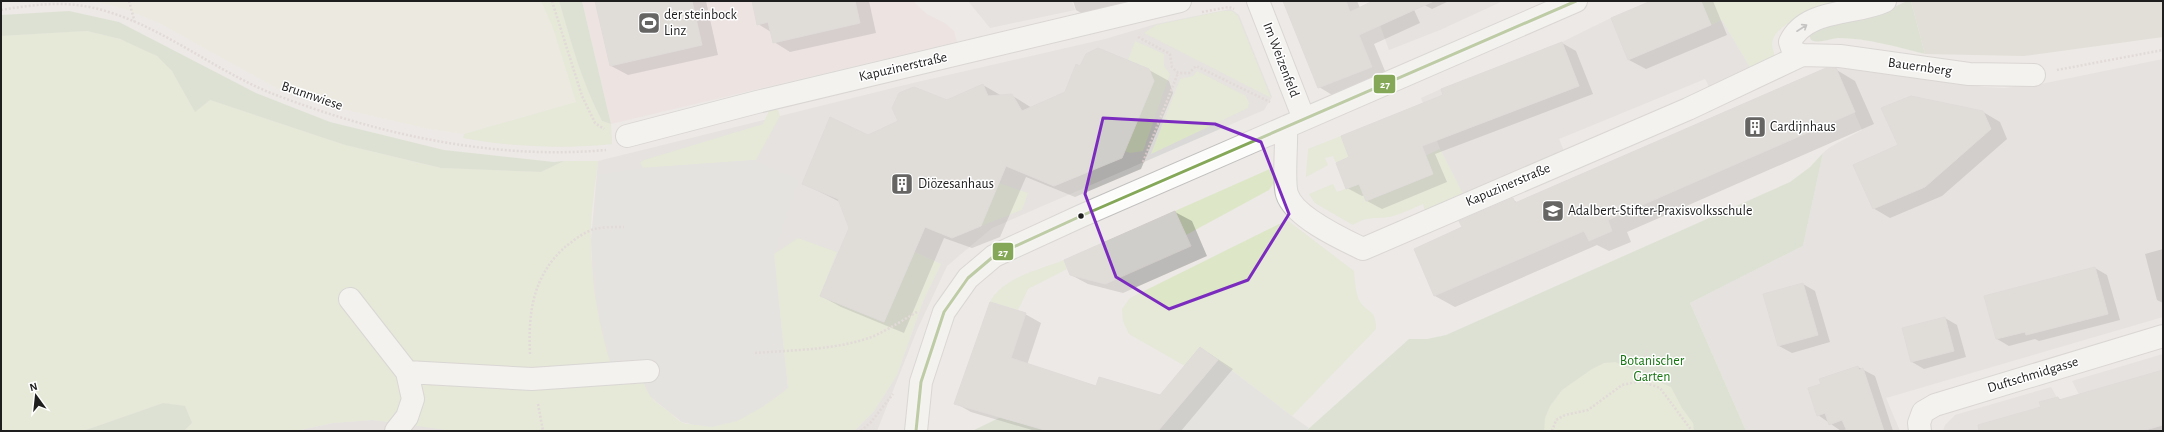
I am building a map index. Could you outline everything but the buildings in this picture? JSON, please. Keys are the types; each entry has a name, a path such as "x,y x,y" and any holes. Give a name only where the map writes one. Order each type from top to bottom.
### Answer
{"street":[{"name":"Kapuzinerstraße","path":"627,136 757,102 1180,1"},
{"name":"Im Weizenfeld","path":"1258,1 1295,123"},
{"path":"912,430 921,382 944,312 960,287 982,265 1022,242 1576,1"},
{"path":"1802,55 1796,53 1790,42 1794,34 1805,26 1841,12 1885,1"},
{"name":"Kapuzinerstraße","path":"1295,123 1286,185 1287,194 1294,207 1334,234 1363,249 1688,109 1802,55"},
{"name":"Bauernberg","path":"1802,55 1840,56 1969,74 2034,75"},
{"path":"350,299 407,372 413,399 407,417 396,431"},
{"name":"Duftschmidgasse","path":"1920,431 1920,423 1923,412 1935,405 2163,336"},
{"path":"407,372 532,379 648,371"}],"path":[{"path":"129,1 135,23"},
{"path":"552,1 582,96 595,123 605,130 627,136"},
{"name":"Brunnwiese","path":"1,10 49,4 77,5 103,11 135,23 275,95 364,125 442,142 535,153 575,153 608,150 619,144 627,136"},
{"path":"1200,13 1229,7 1237,10"},
{"path":"1131,34 1170,54 1172,66 1178,73 1189,73 1196,66 1274,104 1274,100"},
{"path":"2034,75 2163,50"},
{"path":"1149,162 1142,165 1178,73"},
{"path":"543,431 532,379 529,334 532,306 538,283 548,264 571,242 593,229 624,226"},
{"path":"755,353 800,350 860,340 889,328 918,311"},
{"path":"1636,382 1647,350"},
{"path":"1552,431 1556,420 1565,415 1588,410 1622,385 1636,382 1644,382 1660,388 1692,431"}],"highlighted area":[{"path":"1103,118 1215,124 1261,142 1289,214 1248,280 1169,309 1116,277 1085,194"}],"shaded area":[{"path":"93,1 541,1 553,28 576,102 464,134 424,128 330,106 280,90 161,24 126,9"},
{"path":"582,1 913,1 927,14 945,23 954,31 957,42 611,124"},
{"path":"968,1 1072,1 1075,10 990,28"},
{"path":"1399,1 1503,1 1440,30 1389,50 1380,25 1405,14"},
{"path":"1911,1 2163,1 2163,37 2024,56 1925,54"},
{"path":"1231,9 1239,15 1272,97 1264,110 992,228 947,266 917,330 877,431 854,431 874,411 897,375 923,301 941,264 914,252 884,322 820,296 774,254 788,388 765,407 738,422 711,429 682,422 649,396 642,379 617,385 602,338 593,286 591,240 598,161 913,83 1105,39 1156,24"},
{"path":"1611,18 1628,60 1722,20 1751,69 1709,87 1705,79 1559,139 1564,151 1463,194 1440,149 1421,98 1441,89 1457,132 1579,86 1562,42"},
{"path":"2163,59 2163,317 1886,398 1900,431 1746,431 1690,303 1803,246 1823,153 1830,147 1862,130 1834,65 1985,87 2004,88 2041,84"},
{"path":"756,160 799,180 774,254 787,387 764,406 737,421 711,427 683,422 650,395 643,378 617,384 604,337 595,286 592,240 598,174 643,168"},
{"path":"2163,354 2163,431 1943,431 1945,425 1955,415 2051,387 2068,417 2086,408 2072,381"},
{"path":"1218,360 1309,428 1306,431 1158,431"},
{"path":"372,420 453,431 295,431 333,423"}],"green space":[{"path":"541,1 559,1 578,62 595,107 602,121 611,124 612,144 556,147 519,145 463,138 464,134 576,102 553,28"},
{"path":"559,1 582,1 611,124 602,121 595,107 578,62"},
{"path":"1701,1 1860,1 1812,13 1789,23 1780,30 1772,42 1772,48 1776,58 1751,69 1722,20 1711,25"},
{"path":"1907,1 1911,1 1925,54 1882,43 1849,38 1814,41 1811,40 1809,35 1811,30 1879,14"},
{"path":"69,11 119,22 256,93 330,122 444,150 554,162 564,161 541,172 441,168 345,145 210,100 195,112 172,71 157,56 120,39 87,31 1,36 1,15"},
{"path":"1222,11 1232,11 1238,16 1271,98 1144,33 1156,25"},
{"path":"87,31 122,40 155,55 172,71 195,111 210,100 345,145 440,168 541,172 564,161 598,161 591,221 593,278 602,332 617,385 642,379 652,398 683,423 712,425 740,418 765,405 788,388 774,254 798,238 837,252 820,296 884,322 915,252 941,264 923,301 897,375 874,411 854,431 453,431 372,420 333,423 295,431 184,431 192,423 163,403 83,431 1,431 1,36"},
{"path":"1135,41 1164,54 1164,66 1170,74 1143,151 1130,153 1125,151 1154,81 1149,69 1128,60"},
{"path":"1197,71 1246,96 1249,103 1248,108 1151,154 1180,79 1193,76"},
{"path":"770,109 778,110 780,116 756,160 643,168 640,163 644,160 763,124"},
{"path":"1341,136 1349,157 1336,163 1333,156 1325,158 1328,165 1306,177 1308,149"},
{"path":"1440,149 1463,194 1425,212 1423,204 1393,216 1363,220 1353,225 1315,203 1309,194 1333,184 1337,192 1359,184 1367,201 1433,174 1425,156"},
{"path":"1823,153 1803,246 1690,303 1746,431 1694,431 1693,423 1682,408 1671,387 1615,362 1604,363 1592,369 1562,390 1550,406 1545,418 1544,431 1306,431 1409,339 1427,339 1446,335 1790,182 1810,167"},
{"path":"1272,168 1274,171 1275,181 1269,190 1186,235 1175,211"},
{"path":"999,183 1028,193 1022,210 981,226"},
{"path":"1287,220 1354,271 1355,286 1359,300 1372,314 1376,322 1376,329 1292,416 1201,347 1185,366 1129,334 1123,321 1122,309 1130,298"},
{"path":"1064,260 1067,269 1028,289 1018,310 990,302 996,293 1013,280 1022,275"},
{"name":"Botanischer Garten","path":"1690,303 1746,431 1326,431"},
{"path":"163,403 185,406 192,423 184,431 83,431"},
{"path":"1001,417 1048,431 972,431"}],"transit line":[{"name":"27","path":"916,431 921,382 944,312 968,278 994,256 1081,216 1576,1"}],"place":[{"name":"der steinbock Linz","path":"649,23"},
{"name":"Cardijnhaus","path":"1755,127"},
{"name":"Diözesanhaus","path":"902,184"},
{"name":"Adalbert-Stifter-Praxisvolksschule","path":"1553,211"}]}
